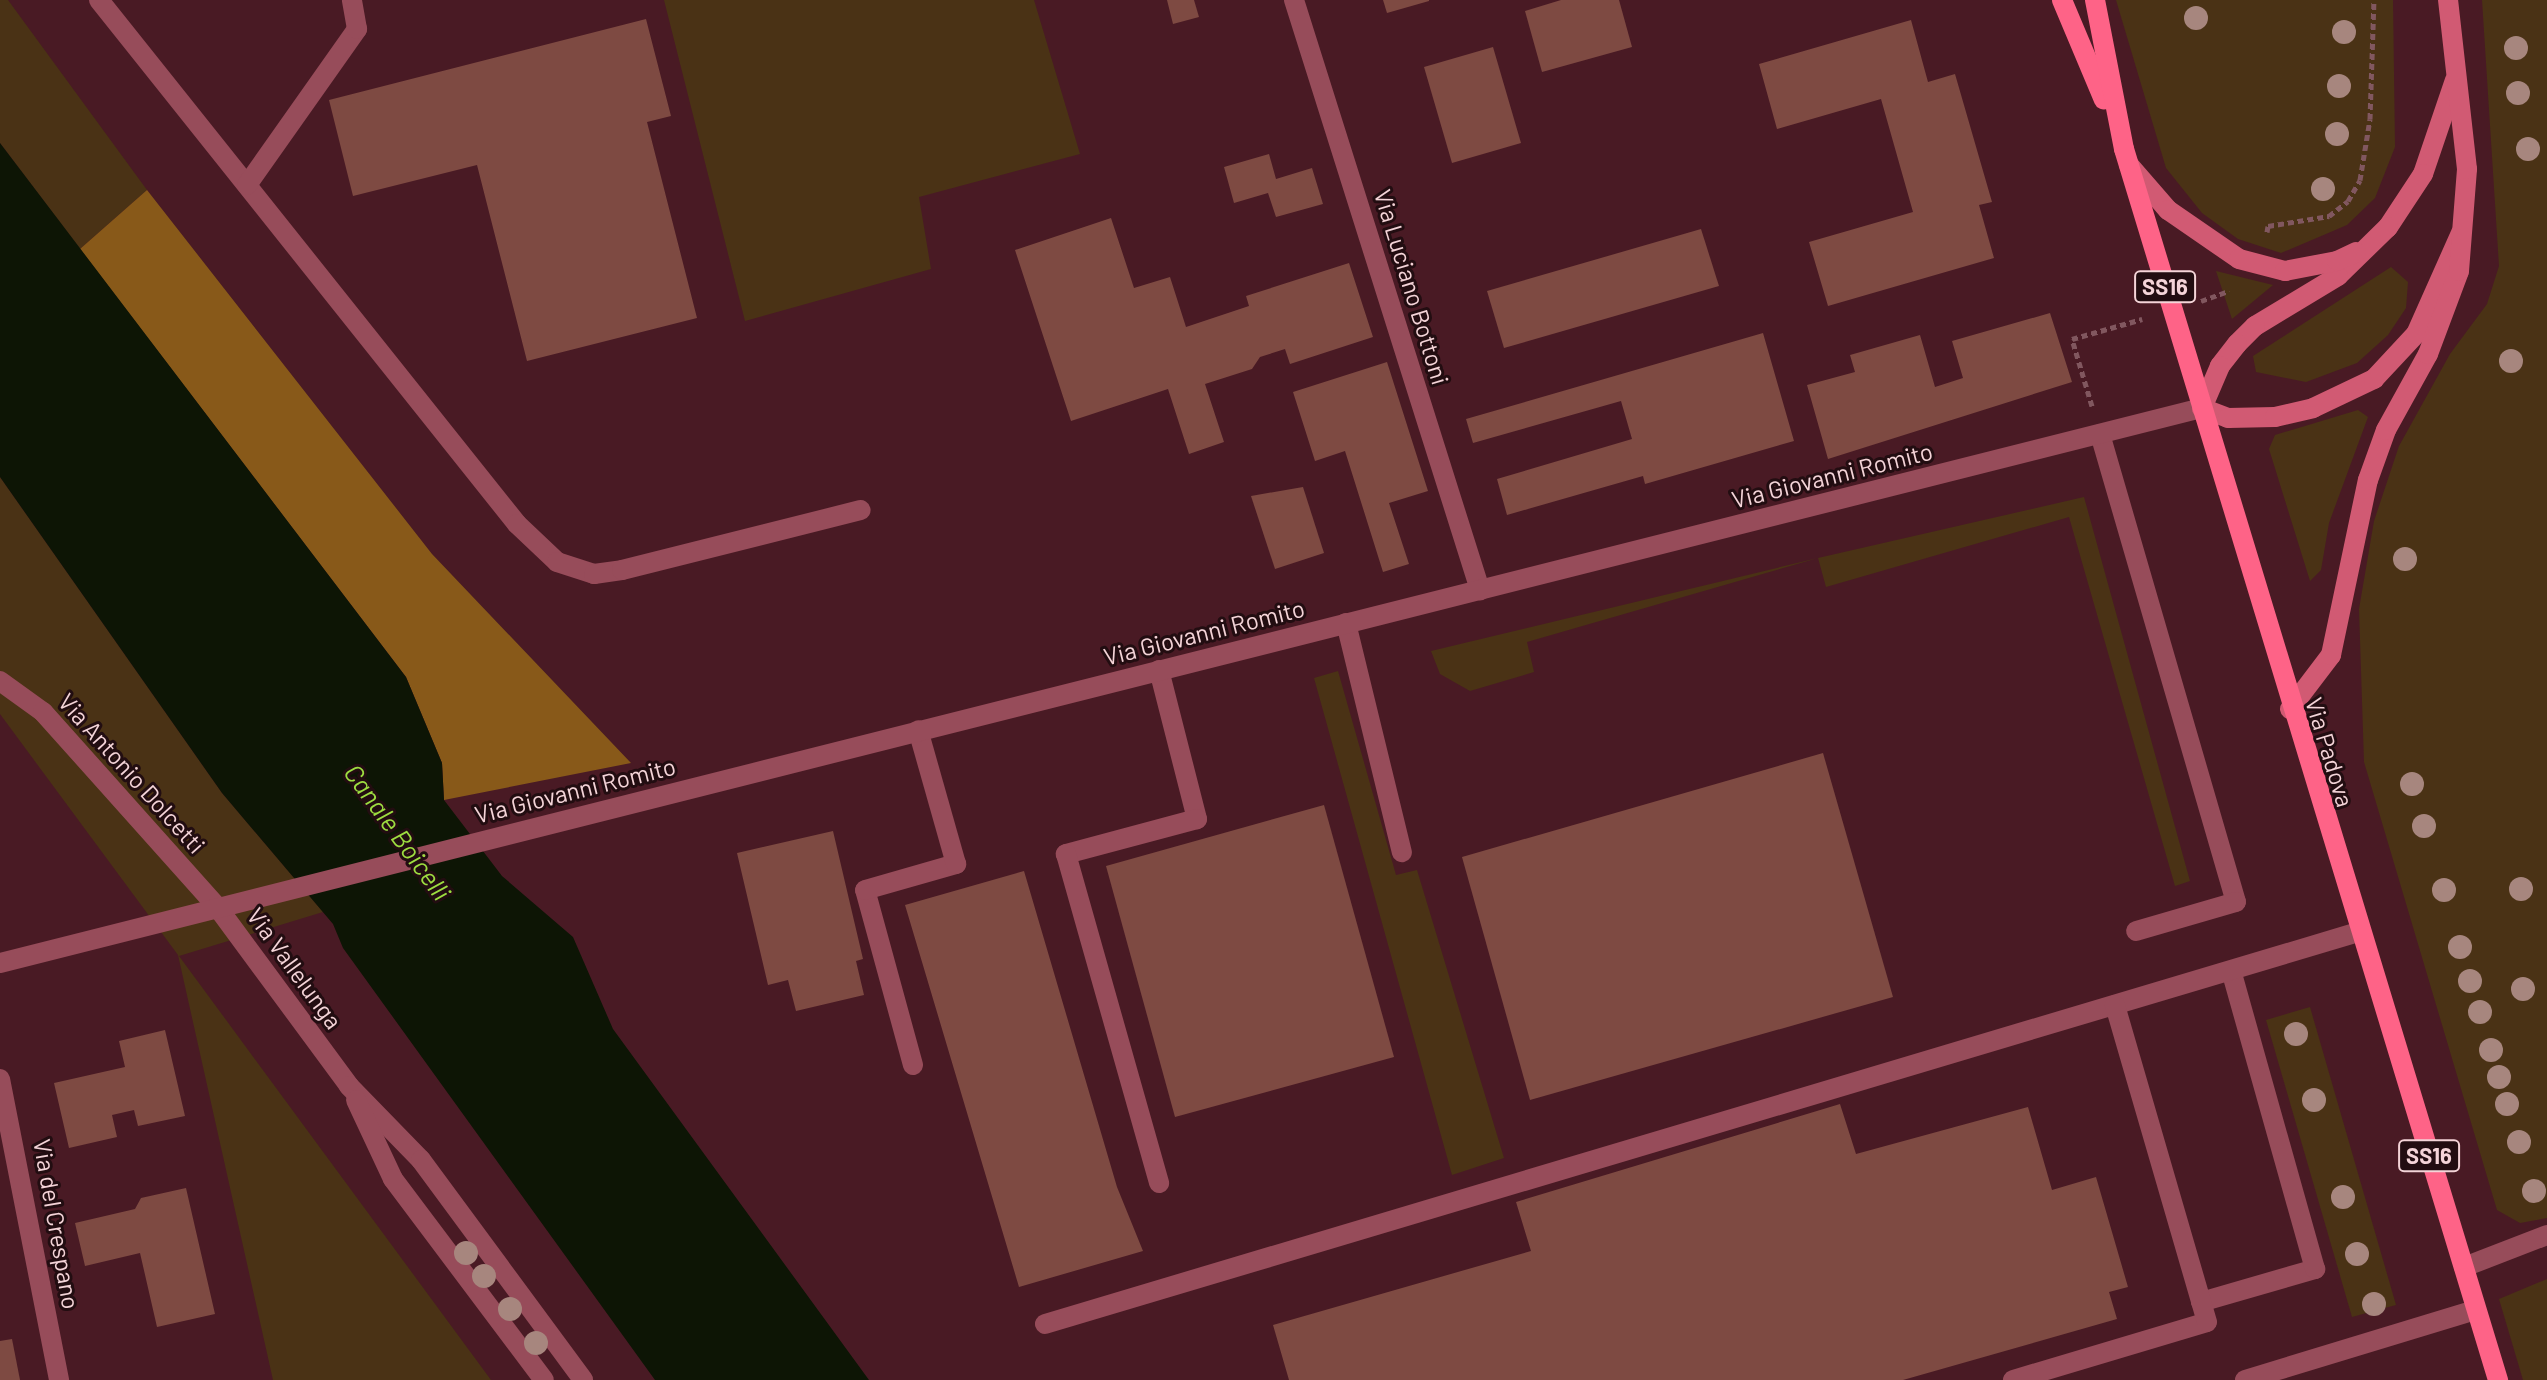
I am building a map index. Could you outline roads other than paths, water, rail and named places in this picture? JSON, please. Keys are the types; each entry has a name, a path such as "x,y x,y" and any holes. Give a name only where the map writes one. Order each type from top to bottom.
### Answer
{"main road":[{"name":"Via Padova","path":"2062,0 2120,136 2290,709 2498,1380"},
{"name":"Via Padova","path":"2095,0 2120,136"}],"street":[{"path":"99,0 517,524 557,562 594,574 622,570 861,510"},
{"path":"247,185 357,29 352,0"},
{"name":"Via Luciano Bottoni","path":"1294,0 1480,590"},
{"path":"2290,709 2331,655 2368,480 2386,430 2444,318 2459,271 2467,169 2448,0"},
{"path":"2455,80 2423,174 2371,245 2338,276 2255,326 2220,366 2202,408 2228,418 2275,417 2313,408 2374,379 2416,334 2461,233"},
{"path":"2129,165 2168,210 2239,259 2285,271 2337,261 2371,245"},
{"name":"Via Giovanni Romito","path":"218,908 2202,408"},
{"path":"2100,434 2236,902 2136,931"},
{"path":"1346,623 1402,852"},
{"path":"1159,670 1197,819 1066,854 1159,1183"},
{"name":"Via Antonio Dolcetti","path":"0,681 43,712 218,908"},
{"path":"913,1065 865,890 956,864 918,730"},
{"name":"Via Vallelunga","path":"0,963 218,908 349,1086 421,1160 583,1380"},
{"path":"1045,1324 2358,932"},
{"path":"2201,1302 2315,1269 2231,971"},
{"path":"2013,1380 2207,1322 2115,1005"},
{"name":"Via del Crespano","path":"0,1079 59,1380"},
{"name":"Via Vallelunga","path":"349,1086 393,1179 544,1380"},
{"path":"2464,1267 2547,1235"},
{"path":"2245,1380 2295,1373 2337,1353 2476,1310"}],"water":[{"name":"Canale Boicelli","path":"0,143 406,677 442,763 444,800 502,876 573,937 613,1029 869,1380 655,1380 343,948 333,924 222,793 0,477"}]}
